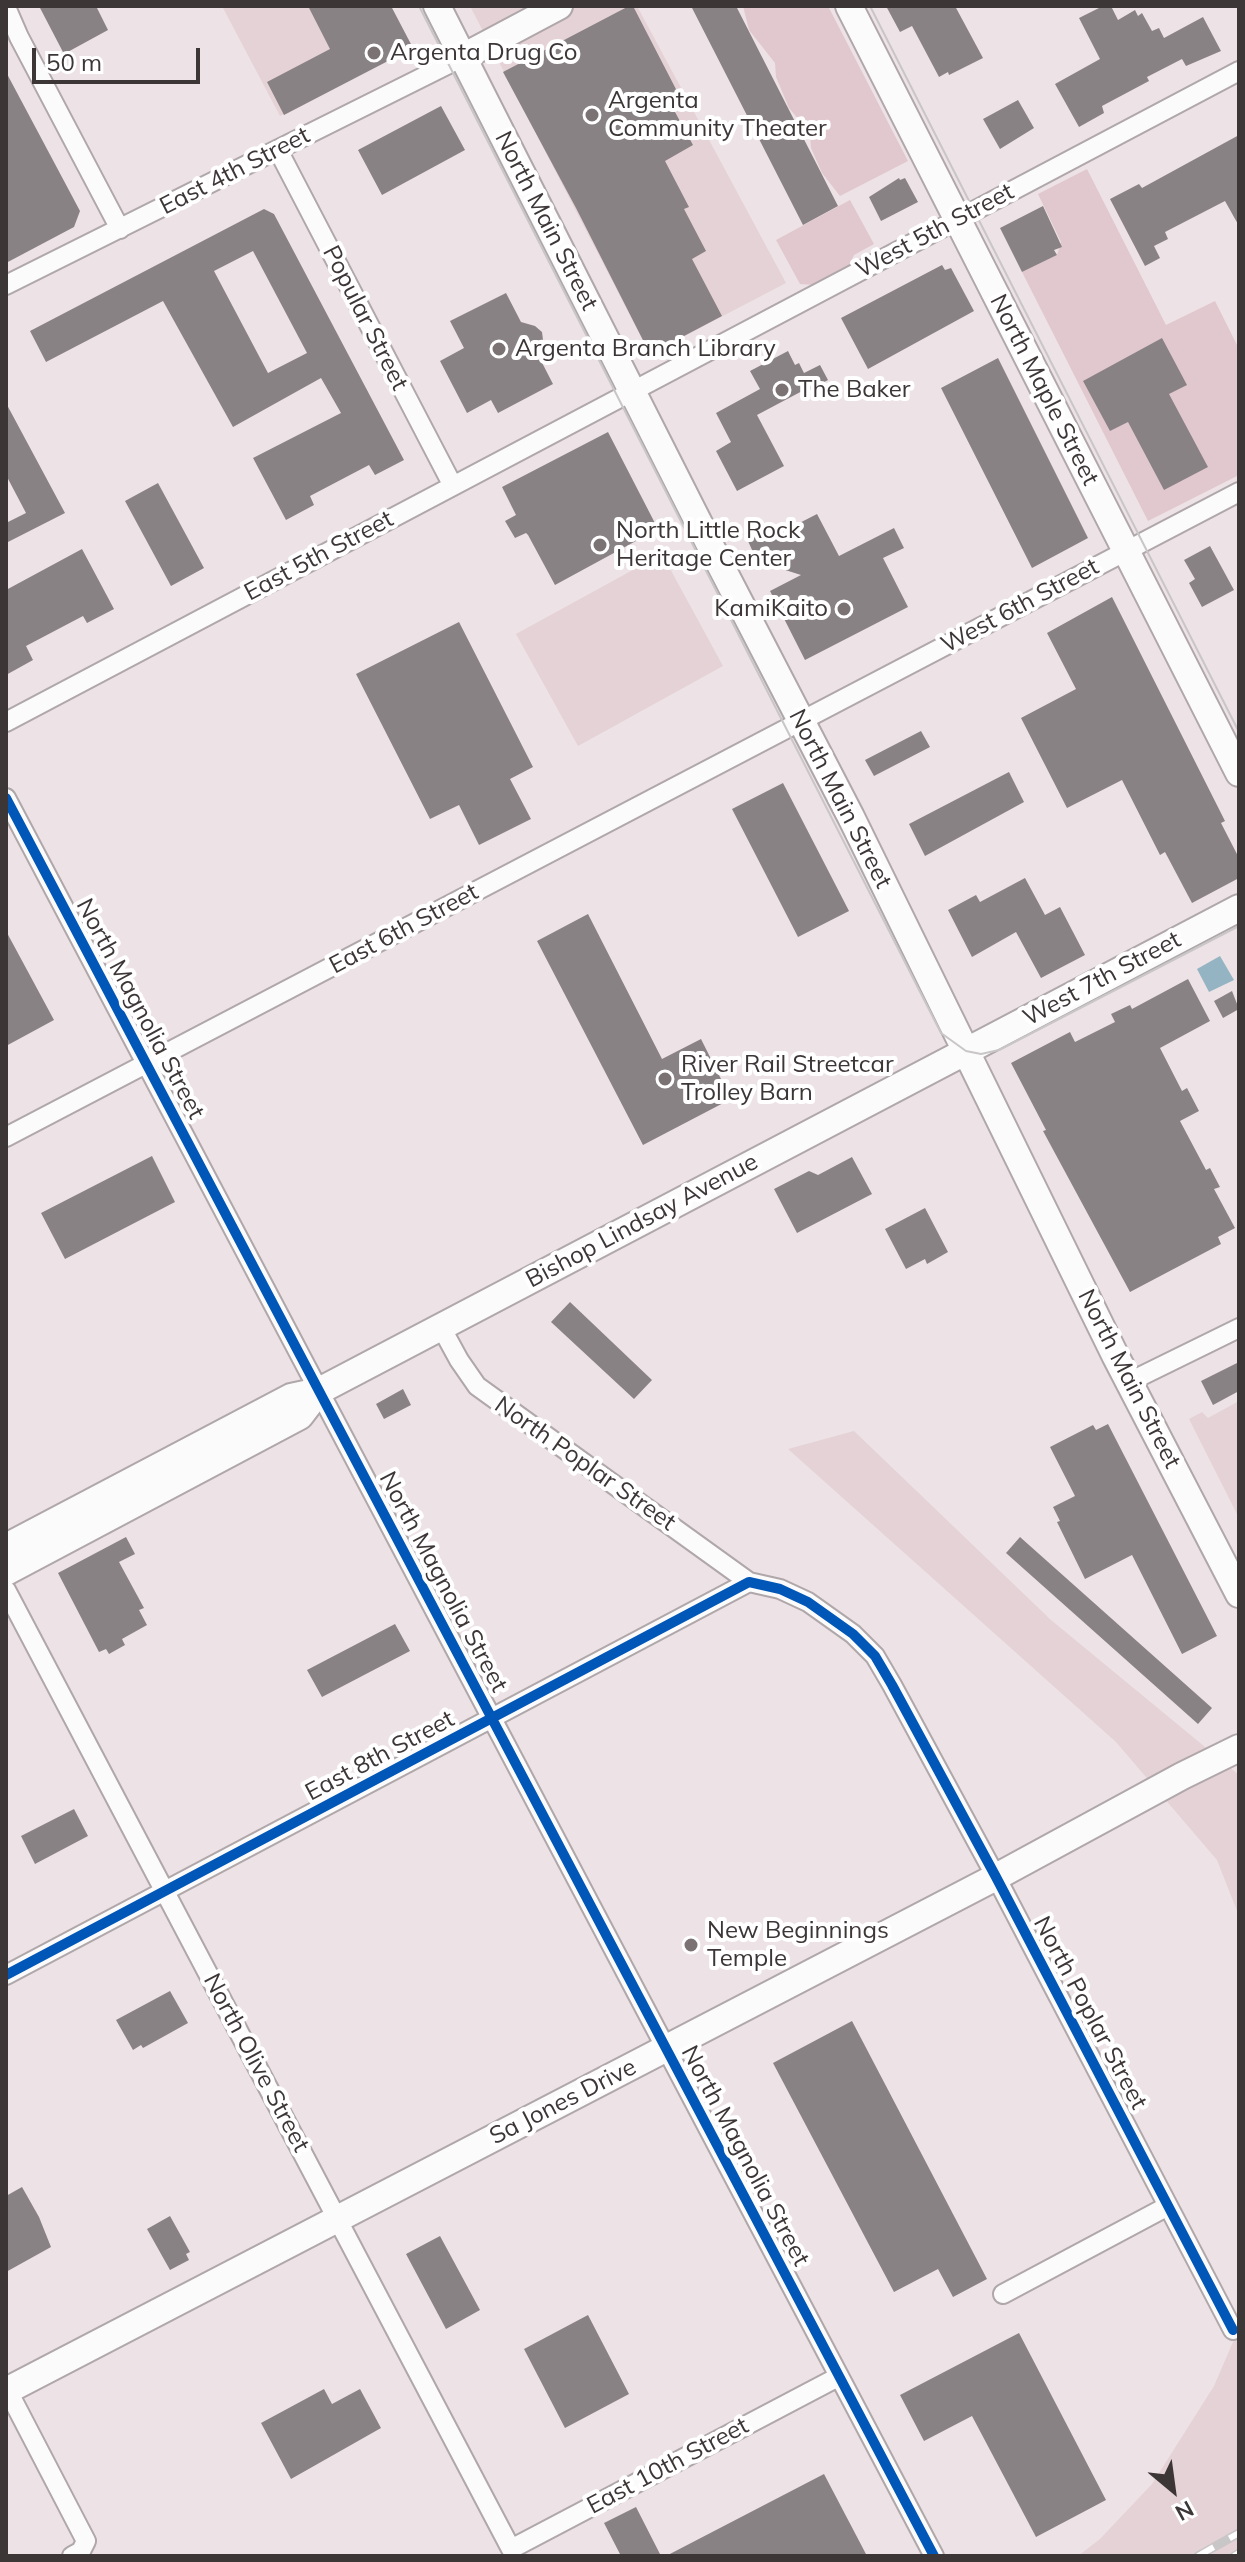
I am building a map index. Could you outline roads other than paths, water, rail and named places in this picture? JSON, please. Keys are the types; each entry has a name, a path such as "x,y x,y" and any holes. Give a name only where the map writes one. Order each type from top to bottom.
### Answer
{"main road":[{"name":"North Main Street","path":"437,6 802,722 1129,1382 1239,1594"},
{"path":"463,57 559,6"},
{"name":"North Maple Street","path":"849,6 1239,773"},
{"name":"West 7th Street","path":"966,1051 1239,908"},
{"name":"Bishop Lindsay Avenue","path":"6,1547 291,1397 319,1391 966,1051"},
{"name":"Bishop Lindsay Avenue","path":"6,1572 300,1416 319,1391"},
{"name":"Sa Jones Drive","path":"6,2391 1239,1748"}],"street":[{"path":"6,7 120,229"},
{"name":"East 4th Street","path":"6,285 463,57"},
{"name":"West 5th Street","path":"632,391 1239,71"},
{"name":"Popular Street","path":"278,150 453,486"},
{"name":"East 5th Street","path":"6,722 632,391"},
{"name":"West 6th Street","path":"802,722 1239,492"},
{"name":"East 6th Street","path":"6,1137 802,722"},
{"name":"North Magnolia Street","path":"6,798 934,2556"},
{"name":"North Poplar Street","path":"441,1327 459,1360 477,1386 486,1393 749,1582 780,1589 808,1602 853,1634 875,1656 996,1877 1233,2330"},
{"path":"1129,1382 1239,1328"},
{"name":"East 8th Street","path":"6,1975 749,1582"},
{"name":"North Olive Street","path":"6,1590 505,2536"},
{"path":"1003,2294 1168,2206"},
{"name":"East 10th Street","path":"505,2536 511,2549 838,2377"},
{"path":"6,2391 86,2541 81,2551 72,2556"}],"water":[{"path":"1220,956 1234,980 1209,992 1197,969"}],"tram line":[{"path":"419,6 941,1033 966,1051 981,1054 999,1050 1239,926"},
{"path":"870,6 1239,732"}],"railway":[{"path":"1198,2556 1239,2533"},
{"path":"1234,2556 1239,2553"}],"place":[{"name":"Argenta Drug Co","path":"374,53"},
{"name":"Argenta Community Theater","path":"592,115"},
{"name":"Argenta Branch Library","path":"499,349"},
{"name":"The Baker","path":"782,390"},
{"name":"North Little Rock Heritage Center","path":"600,545"},
{"name":"KamiKaito","path":"844,609"},
{"name":"River Rail Streetcar Trolley Barn","path":"665,1079"},
{"name":"New Beginnings Temple","path":"691,1945"}]}
